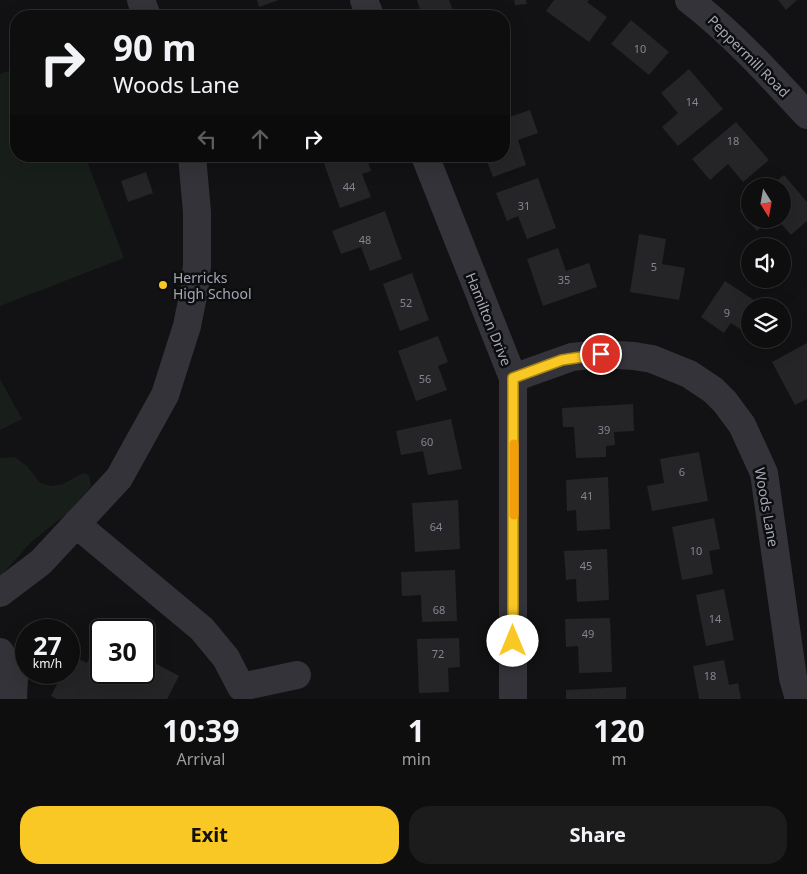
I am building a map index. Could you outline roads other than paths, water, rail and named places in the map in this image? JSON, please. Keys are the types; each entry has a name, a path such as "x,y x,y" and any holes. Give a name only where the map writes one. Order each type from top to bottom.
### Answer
{"street":[{"name":"Peppermill Road","path":"689,0 743,45 807,115"},
{"path":"0,594 41,562 119,478 165,395 186,326 194,291 197,212 193,162"},
{"name":"Hamilton Drive","path":"427,162 513,378 513,699"},
{"name":"Woods Lane","path":"513,378 572,357 601,354 634,356 652,359 689,374 713,390 725,402 742,425 764,473 793,678 799,699"},
{"path":"76,524 202,630 226,658 241,687 296,675"},
{"path":"0,652 14,678 13,699"}],"place":[{"name":"Herricks High School","path":"163,285"}]}
